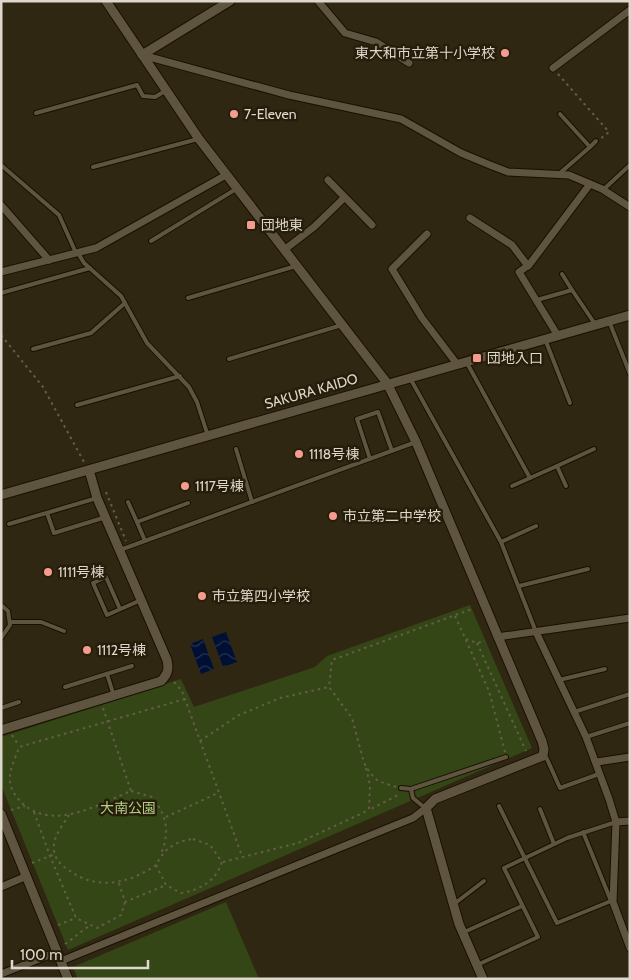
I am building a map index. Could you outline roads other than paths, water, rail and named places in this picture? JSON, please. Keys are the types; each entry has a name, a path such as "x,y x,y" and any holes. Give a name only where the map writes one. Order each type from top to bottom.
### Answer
{"street":[{"path":"61,962 413,818 435,799 543,756 544,749 416,442 387,384 226,175 106,1"},
{"path":"142,55 230,1"},
{"path":"318,1 345,33 376,42 409,63"},
{"path":"554,68 630,10"},
{"path":"142,55 289,95 401,119 461,153 508,172 569,175 603,190 630,207"},
{"path":"1,272 96,248 226,175"},
{"path":"328,180 372,225"},
{"path":"558,336 519,272 528,266 590,184"},
{"path":"284,250 314,227 344,198"},
{"path":"1,205 49,260"},
{"path":"470,218 512,245 528,266"},
{"path":"427,234 392,269 422,318 462,362"},
{"name":"SAKURA KAIDO","path":"1,495 630,315"},
{"path":"1,730 162,681 167,674 169,668 167,660 106,518 89,470"},
{"path":"497,637 630,618"},
{"path":"536,632 597,762 616,822 612,902 627,935 630,948"},
{"path":"597,762 630,756"},
{"path":"426,808 462,933 483,979"},
{"path":"1,814 68,979"},
{"path":"616,822 630,821"},
{"path":"1,887 26,876"},
{"path":"1,974 57,952"}],"lane":[{"path":"36,113 137,86 143,96 155,97 167,90"},
{"path":"560,114 590,147"},
{"path":"94,167 200,139"},
{"path":"558,175 596,142"},
{"path":"1,165 59,215 81,259 110,284 125,303 148,343 180,376 197,402 208,436"},
{"path":"603,190 630,165"},
{"path":"151,241 237,188"},
{"path":"188,298 296,266"},
{"path":"1,293 90,268"},
{"path":"562,274 596,325"},
{"path":"537,300 572,290"},
{"path":"34,349 91,333 125,303"},
{"path":"609,321 630,374"},
{"path":"229,359 342,325"},
{"path":"545,339 570,403"},
{"path":"462,362 530,478"},
{"path":"76,406 180,376"},
{"path":"410,377 502,542 536,632"},
{"path":"370,459 357,419 378,412 392,451"},
{"path":"120,550 416,442"},
{"path":"236,448 252,502"},
{"path":"512,486 594,449"},
{"path":"557,466 566,486"},
{"path":"9,524 98,498"},
{"path":"128,502 145,541"},
{"path":"136,522 188,503"},
{"path":"47,512 54,533 106,518"},
{"path":"502,542 536,526"},
{"path":"519,586 588,569"},
{"path":"120,609 106,577 93,583 107,615 141,600"},
{"path":"1,604 8,611 10,622 8,631 1,638"},
{"path":"10,622 42,622 64,631"},
{"path":"65,687 132,666"},
{"path":"559,680 605,669"},
{"path":"107,674 114,696"},
{"path":"574,712 630,694"},
{"path":"1,708 18,702"},
{"path":"586,737 630,723"},
{"path":"401,788 411,789 506,756"},
{"path":"543,756 547,759 560,788 601,774"},
{"path":"411,789 413,798 426,808"},
{"path":"499,806 557,923 612,902 583,832"},
{"path":"540,809 554,844"},
{"path":"478,966 538,937 504,868 583,832 616,822"},
{"path":"453,905 484,881"},
{"path":"462,933 522,906"}],"water":[{"path":"226,632 237,662 223,667 212,637"},
{"path":"203,639 214,669 201,674 190,644"}],"place":[{"name":"東大和市立第十小学校","path":"505,53"},
{"name":"7-Eleven","path":"234,114"},
{"name":"団地東","path":"251,225"},
{"name":"団地入口","path":"477,358"},
{"name":"1118号棟","path":"299,454"},
{"name":"1117号棟","path":"185,486"},
{"name":"市立第二中学校","path":"333,516"},
{"name":"1111号棟","path":"48,572"},
{"name":"市立第四小学校","path":"202,596"},
{"name":"1112号棟","path":"87,650"}],"park label":[{"name":"大南公園","path":"128,808"}]}
